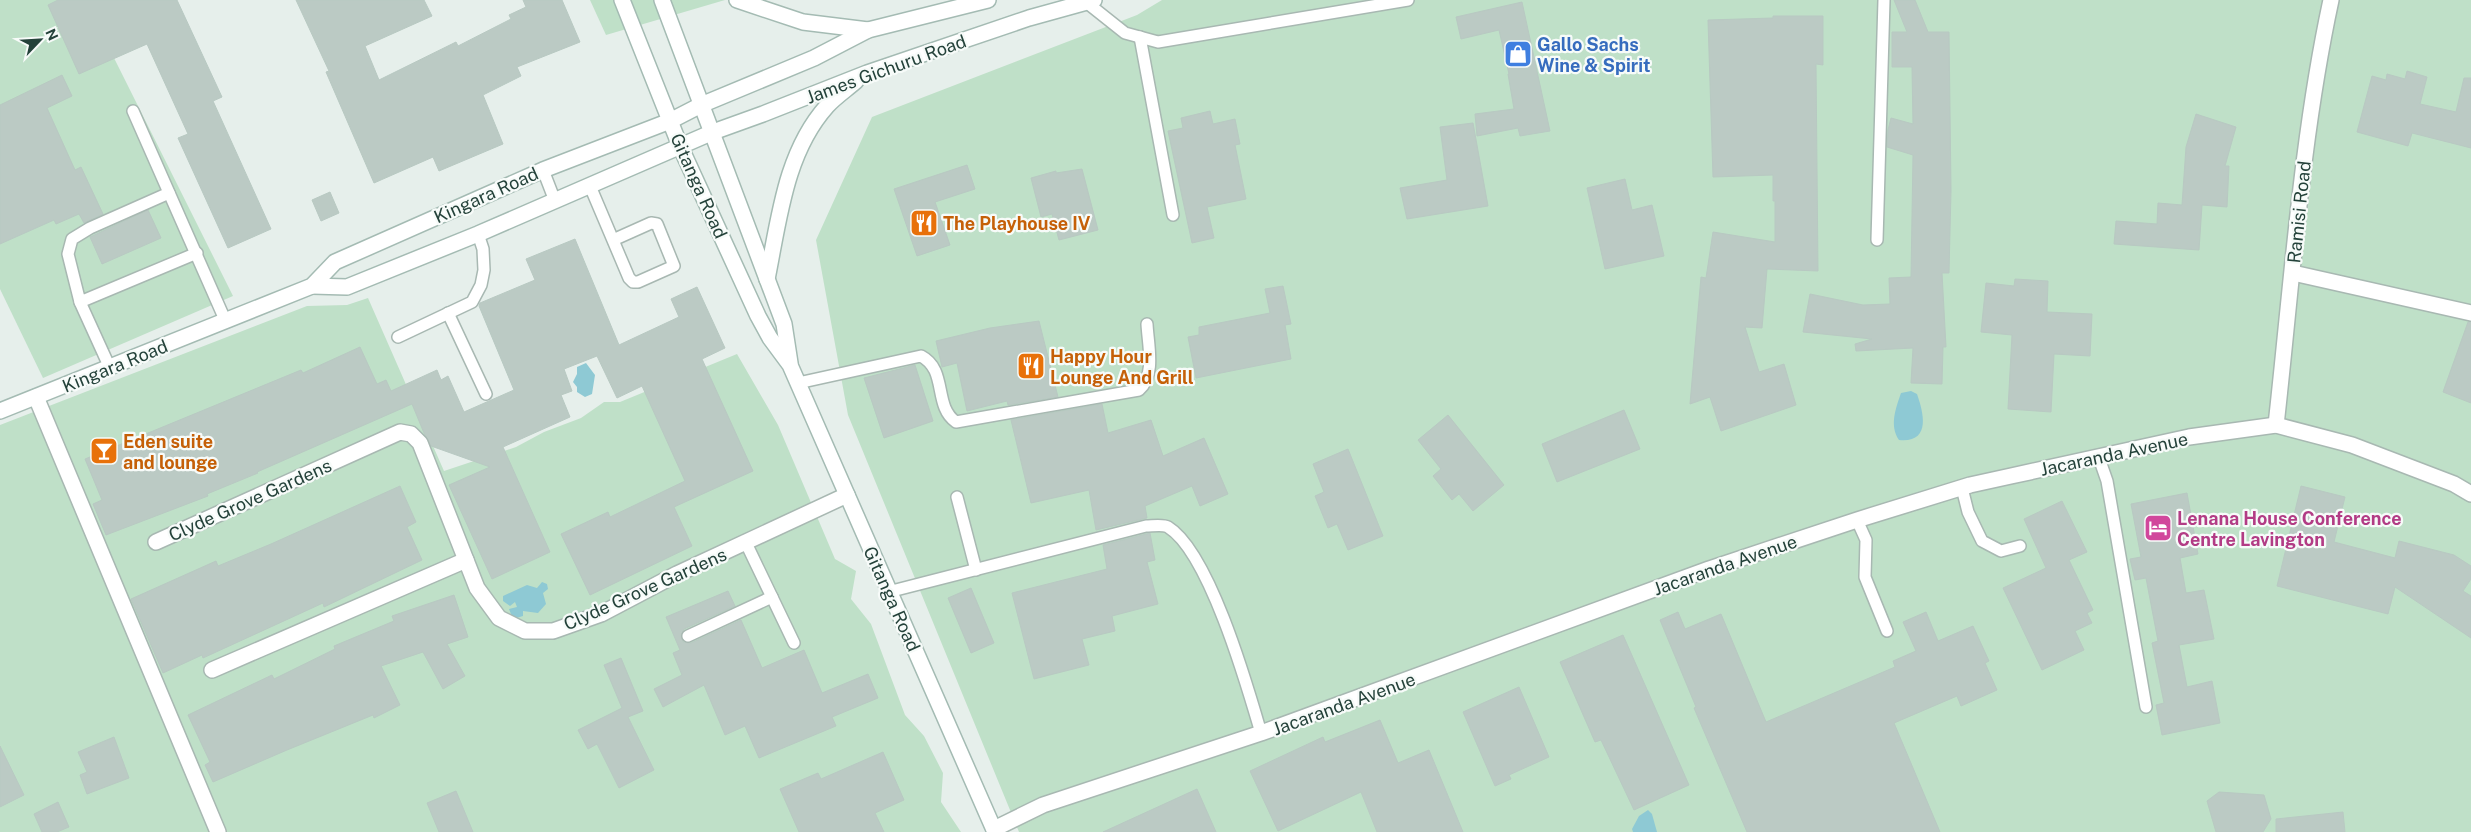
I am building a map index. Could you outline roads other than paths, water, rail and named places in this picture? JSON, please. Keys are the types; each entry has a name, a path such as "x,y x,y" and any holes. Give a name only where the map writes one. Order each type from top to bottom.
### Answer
{"street":[{"name":"Gitanga Road","path":"622,0 680,146 758,316 770,338 790,365 994,831"},
{"name":"Gitanga Road","path":"662,0 784,324 790,365"},
{"path":"737,0 803,22 868,30"},
{"name":"Ramisi Road","path":"2276,425 2308,138 2320,51 2331,0"},
{"name":"James Gichuru Road","path":"670,121 701,105 814,58 868,30 983,1"},
{"name":"James Gichuru Road","path":"680,146 867,72 1029,18 1090,1"},
{"path":"767,279 786,187 796,153 827,106 867,72"},
{"name":"Kingara Road","path":"0,411 312,286 335,262 543,170 670,121"},
{"name":"Kingara Road","path":"312,286 347,287 478,234 680,146"},
{"path":"2293,273 2471,313"},
{"path":"36,397 218,832"},
{"name":"Jacaranda Avenue","path":"994,831 1043,805 1261,733 1418,677 1537,631 1857,520 1962,488 2189,437 2276,425 2352,446 2454,484 2471,494"},
{"name":"Clyde Grove Gardens","path":"156,542 400,432 411,434 420,443 477,588 499,618 525,631 553,631 601,614 677,574 847,495"},
{"path":"212,670 466,560"}],"lane":[{"path":"1090,1 1125,33 1158,42 1408,0"},
{"path":"1877,240 1884,0"},
{"path":"1140,37 1173,215"},
{"path":"133,112 226,322"},
{"path":"543,170 555,201"},
{"path":"590,186 613,240 633,282 638,282 674,266 657,224 651,223 613,240"},
{"path":"110,368 80,302 68,254 72,239 90,228 169,193"},
{"path":"398,337 472,302 482,286 483,256 478,234"},
{"path":"80,302 197,253"},
{"path":"448,313 486,394"},
{"path":"798,383 921,356 930,360 936,370 943,405 949,416 956,422 1139,390 1145,385 1149,374 1147,324"},
{"path":"2099,458 2106,481 2146,707"},
{"path":"1962,488 1968,512 1982,541 2001,551 2020,546"},
{"path":"957,497 976,570"},
{"path":"1857,520 1866,540 1865,577 1887,631"},
{"path":"888,592 1146,526 1166,525 1184,539 1207,577 1261,733"},
{"path":"746,543 794,643"},
{"path":"688,636 772,597"}],"water":[{"path":"586,363 595,375 592,394 585,397 577,392 577,387 573,382 577,374 577,367"},
{"path":"1911,391 1917,394 1922,410 1923,426 1921,432 1916,437 1909,440 1899,440 1894,428 1896,411 1901,393"},
{"path":"542,582 547,584 548,589 543,593 546,604 538,613 523,611 523,616 513,619 509,609 517,607 515,602 510,606 503,601 503,596 527,585 537,588"},
{"path":"1648,810 1652,814 1657,832 1633,832 1632,829 1639,816"}],"place":[{"name":"Gallo Sachs Wine & Spirit","path":"1518,54"},
{"name":"The Playhouse IV","path":"924,223"},
{"name":"Happy Hour Lounge And Grill","path":"1031,366"},
{"name":"Eden suite and lounge","path":"104,451"},
{"name":"Lenana House Conference Centre Lavington","path":"2158,528"}]}
